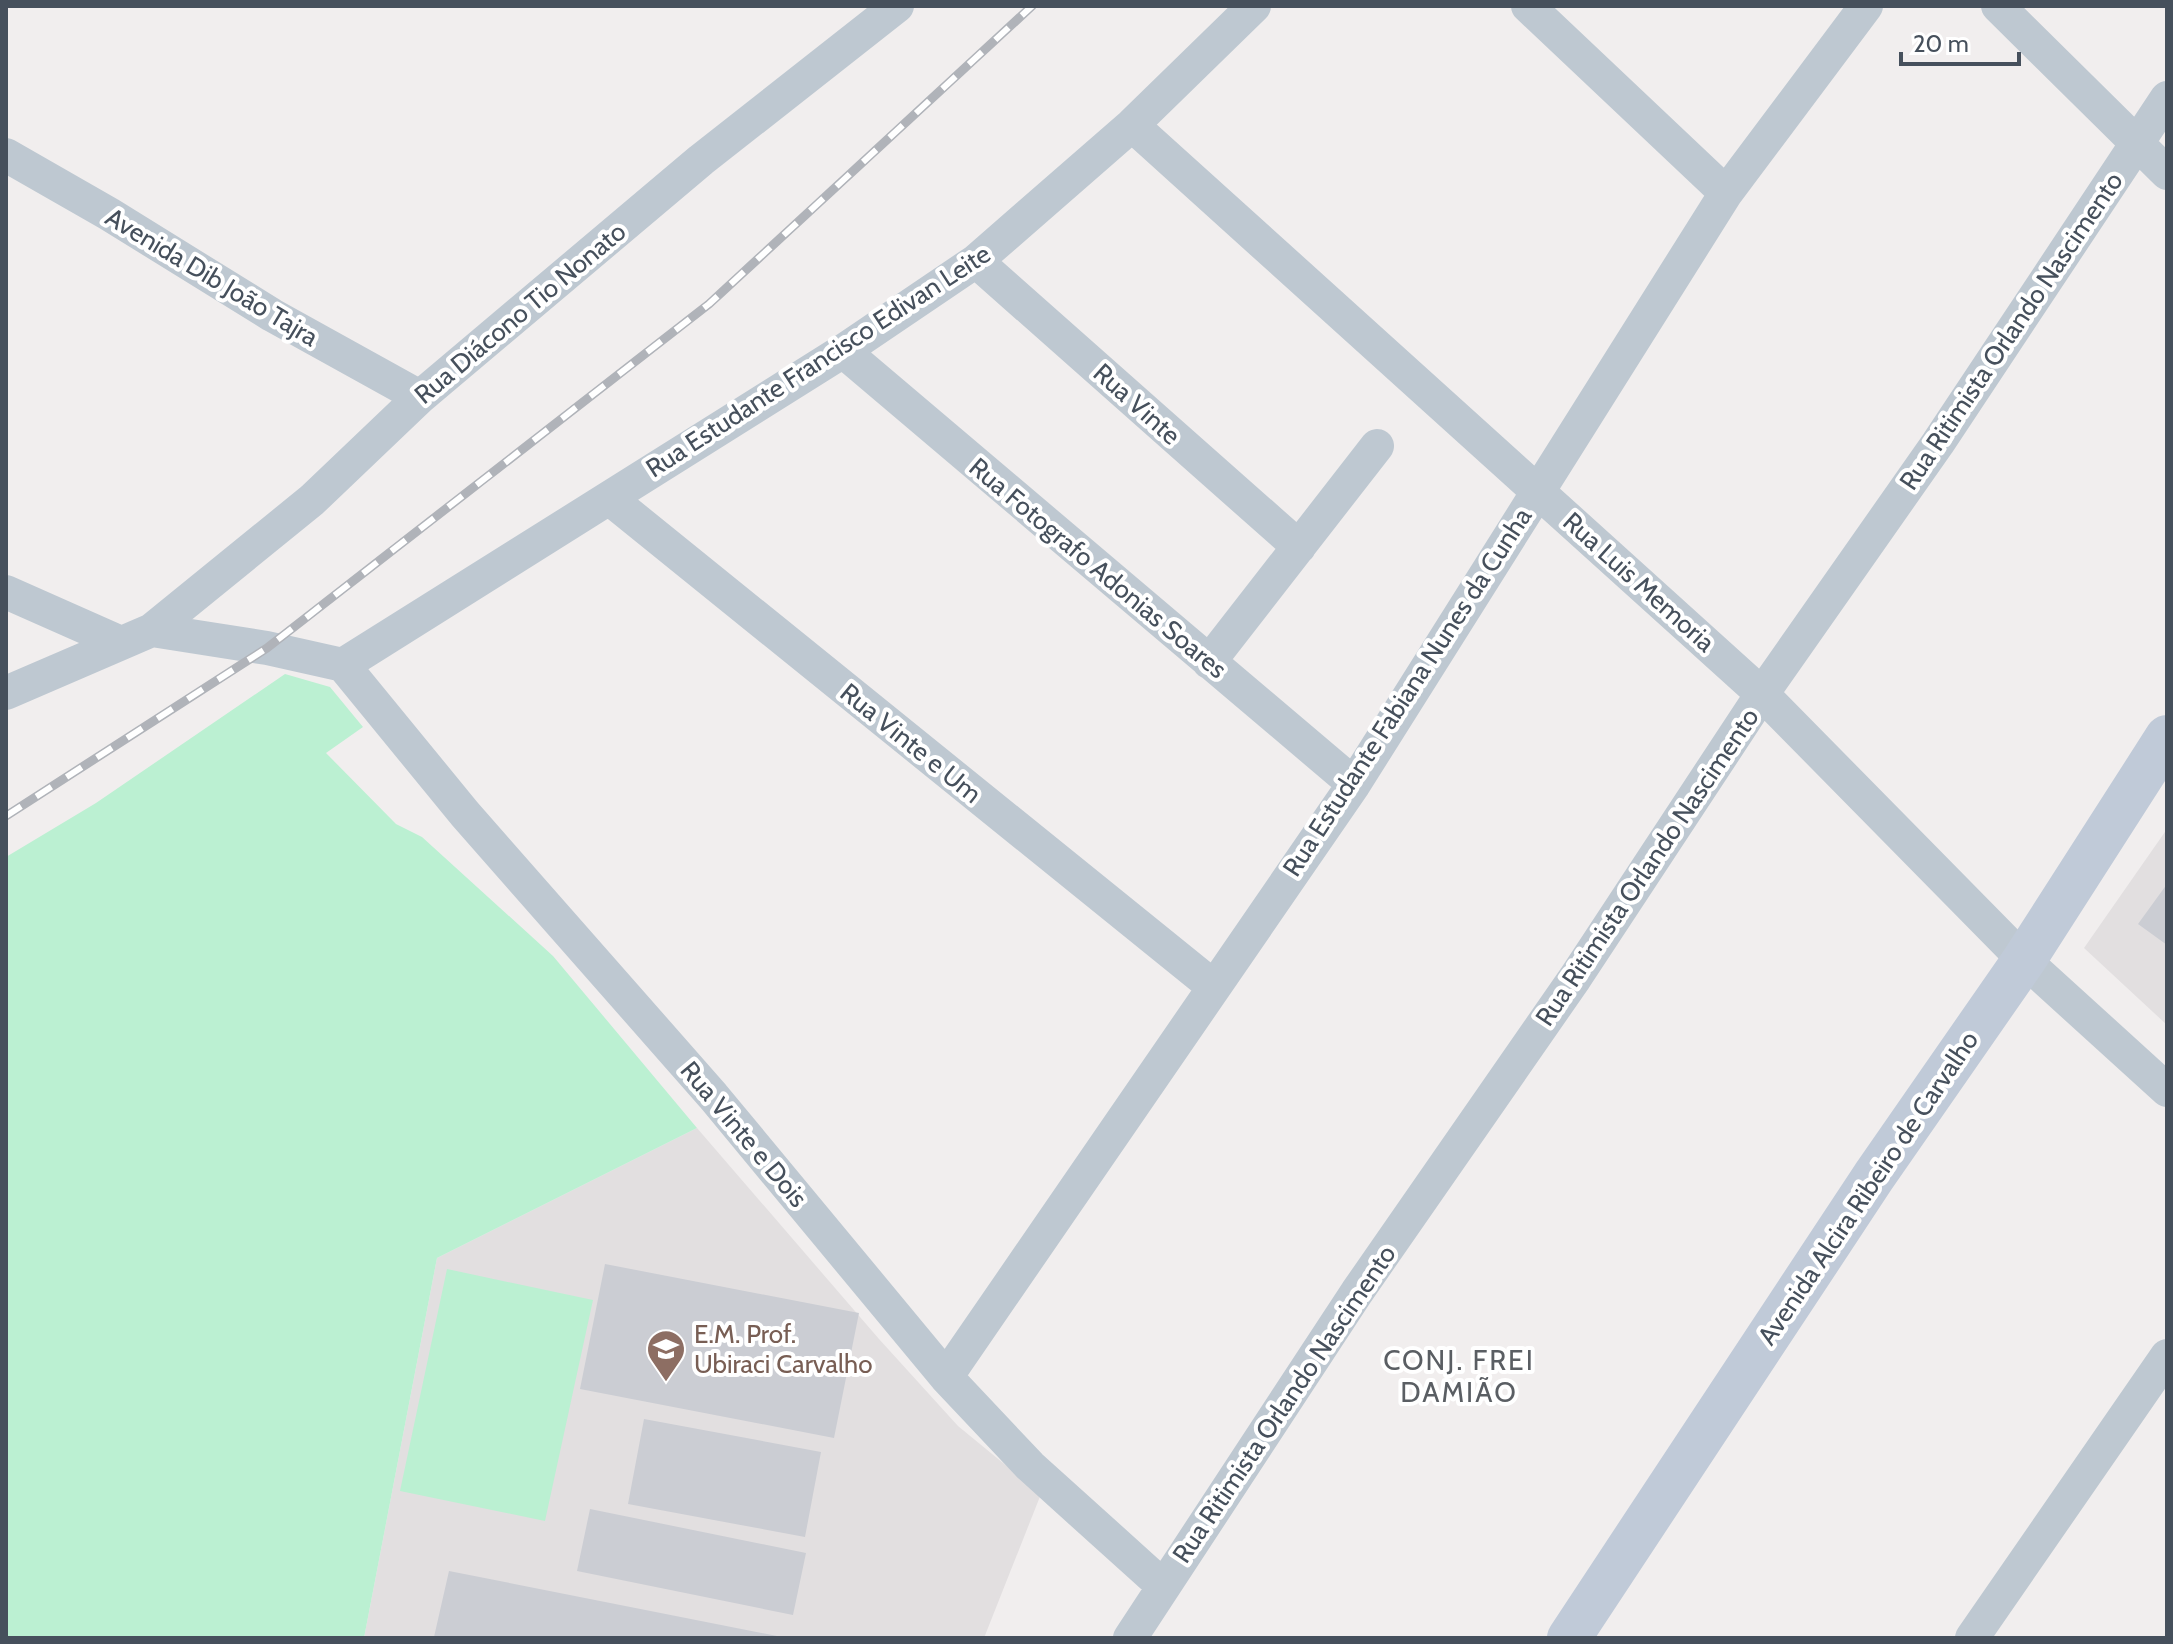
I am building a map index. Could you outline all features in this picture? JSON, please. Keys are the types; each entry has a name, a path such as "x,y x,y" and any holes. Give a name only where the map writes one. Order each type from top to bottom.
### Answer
{"street":[{"name":"Rua Estudante Francisco Edivan Leite","path":"343,665 843,351 976,261 1132,125 1254,6"},
{"path":"1528,6 1726,193"},
{"name":"Rua Estudante Fabiana Nunes da Cunha","path":"946,1377 1354,784 1726,193 1866,6"},
{"path":"1998,6 2167,173"},
{"name":"Rua Diácono Tio Nonato","path":"6,693 152,630 312,500 420,397 876,12"},
{"name":"Rua Ritimista Orlando Nascimento","path":"1130,1638 1357,1292 1575,978 1762,694 1938,443 2167,98"},
{"name":"Rua Luis Memoria","path":"1132,125 1762,694 2024,960 2167,1090"},
{"name":"Avenida Dib João Tajra","path":"6,155 109,214 272,315 420,397"},
{"name":"Rua Vinte","path":"976,261 1299,547"},
{"name":"Rua Fotografo Adonias Soares","path":"843,351 1354,784"},
{"path":"1209,662 1377,446"},
{"name":"Rua Vinte e Um","path":"609,498 1214,987"},
{"path":"6,592 121,643"},
{"path":"152,630 267,648 343,665"},
{"name":"Rua Vinte e Dois","path":"343,665 465,814 713,1096 946,1377 1030,1466 1163,1586"},
{"name":"Avenida Alcira Ribeiro de Carvalho","path":"1569,1638 1856,1202 2024,960 2167,737"},
{"path":"1972,1638 2167,1356"}],"shaded area":[{"path":"2167,829 2167,1025 2084,948"},
{"name":"E.M. Prof. Ubiraci Carvalho","path":"697,1128 958,1426 1041,1494 984,1638 364,1638 437,1258"}],"green space":[{"path":"285,674 330,687 363,727 326,753 396,824 422,837 553,956 697,1128 437,1258 364,1638 6,1638 6,857 96,803"},
{"path":"447,1269 593,1300 545,1521 400,1491"}],"building":[{"path":"2167,884 2167,945 2138,924"},
{"path":"605,1264 859,1313 834,1438 580,1389"},
{"path":"644,1419 821,1452 805,1537 628,1504"},
{"path":"590,1509 806,1553 793,1615 577,1571"},
{"path":"449,1571 782,1637 782,1638 434,1637"}],"railway":[{"path":"6,816 267,648 709,304 1032,6"}],"place":[{"name":"E.M. Prof. Ubiraci Carvalho","path":"666,1383"}],"district":[{"name":"CONJ. FREI DAMIÃO","path":"1459,1376"}]}
